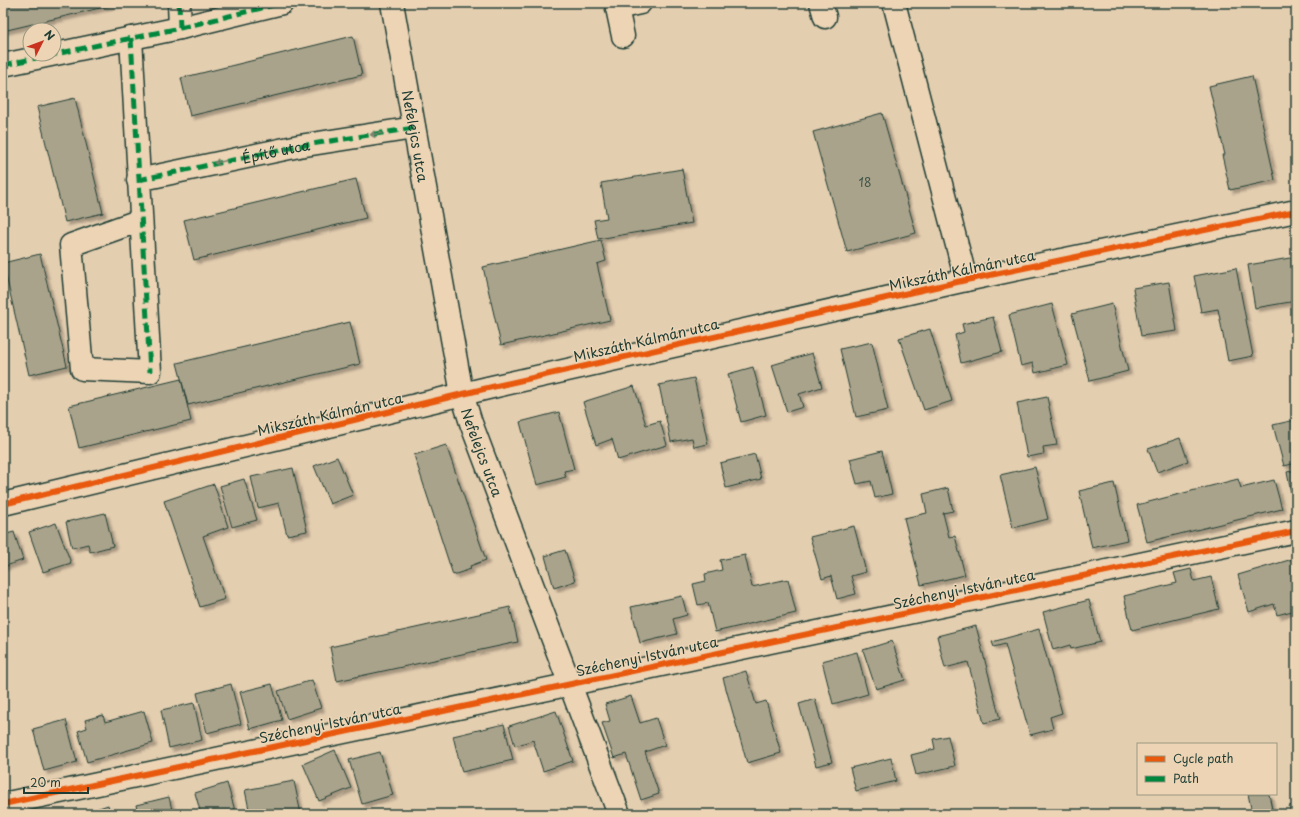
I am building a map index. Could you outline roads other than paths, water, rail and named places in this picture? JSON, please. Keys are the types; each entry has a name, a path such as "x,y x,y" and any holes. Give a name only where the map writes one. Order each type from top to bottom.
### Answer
{"street":[{"path":"179,3 180,28"},
{"path":"3,65 180,28 282,3"},
{"name":"Nefelejcs utca","path":"392,3 462,394 471,424 619,814"},
{"path":"623,36 617,5 640,3"},
{"path":"894,3 966,280"},
{"path":"131,38 150,372 82,369 71,245 141,220"},
{"name":"Építő utca","path":"138,180 299,146 414,128"},
{"name":"Mikszáth Kálmán utca","path":"3,504 435,402 462,394 966,280 1296,211"},
{"name":"Széchenyi István utca","path":"3,804 1296,531"}]}
